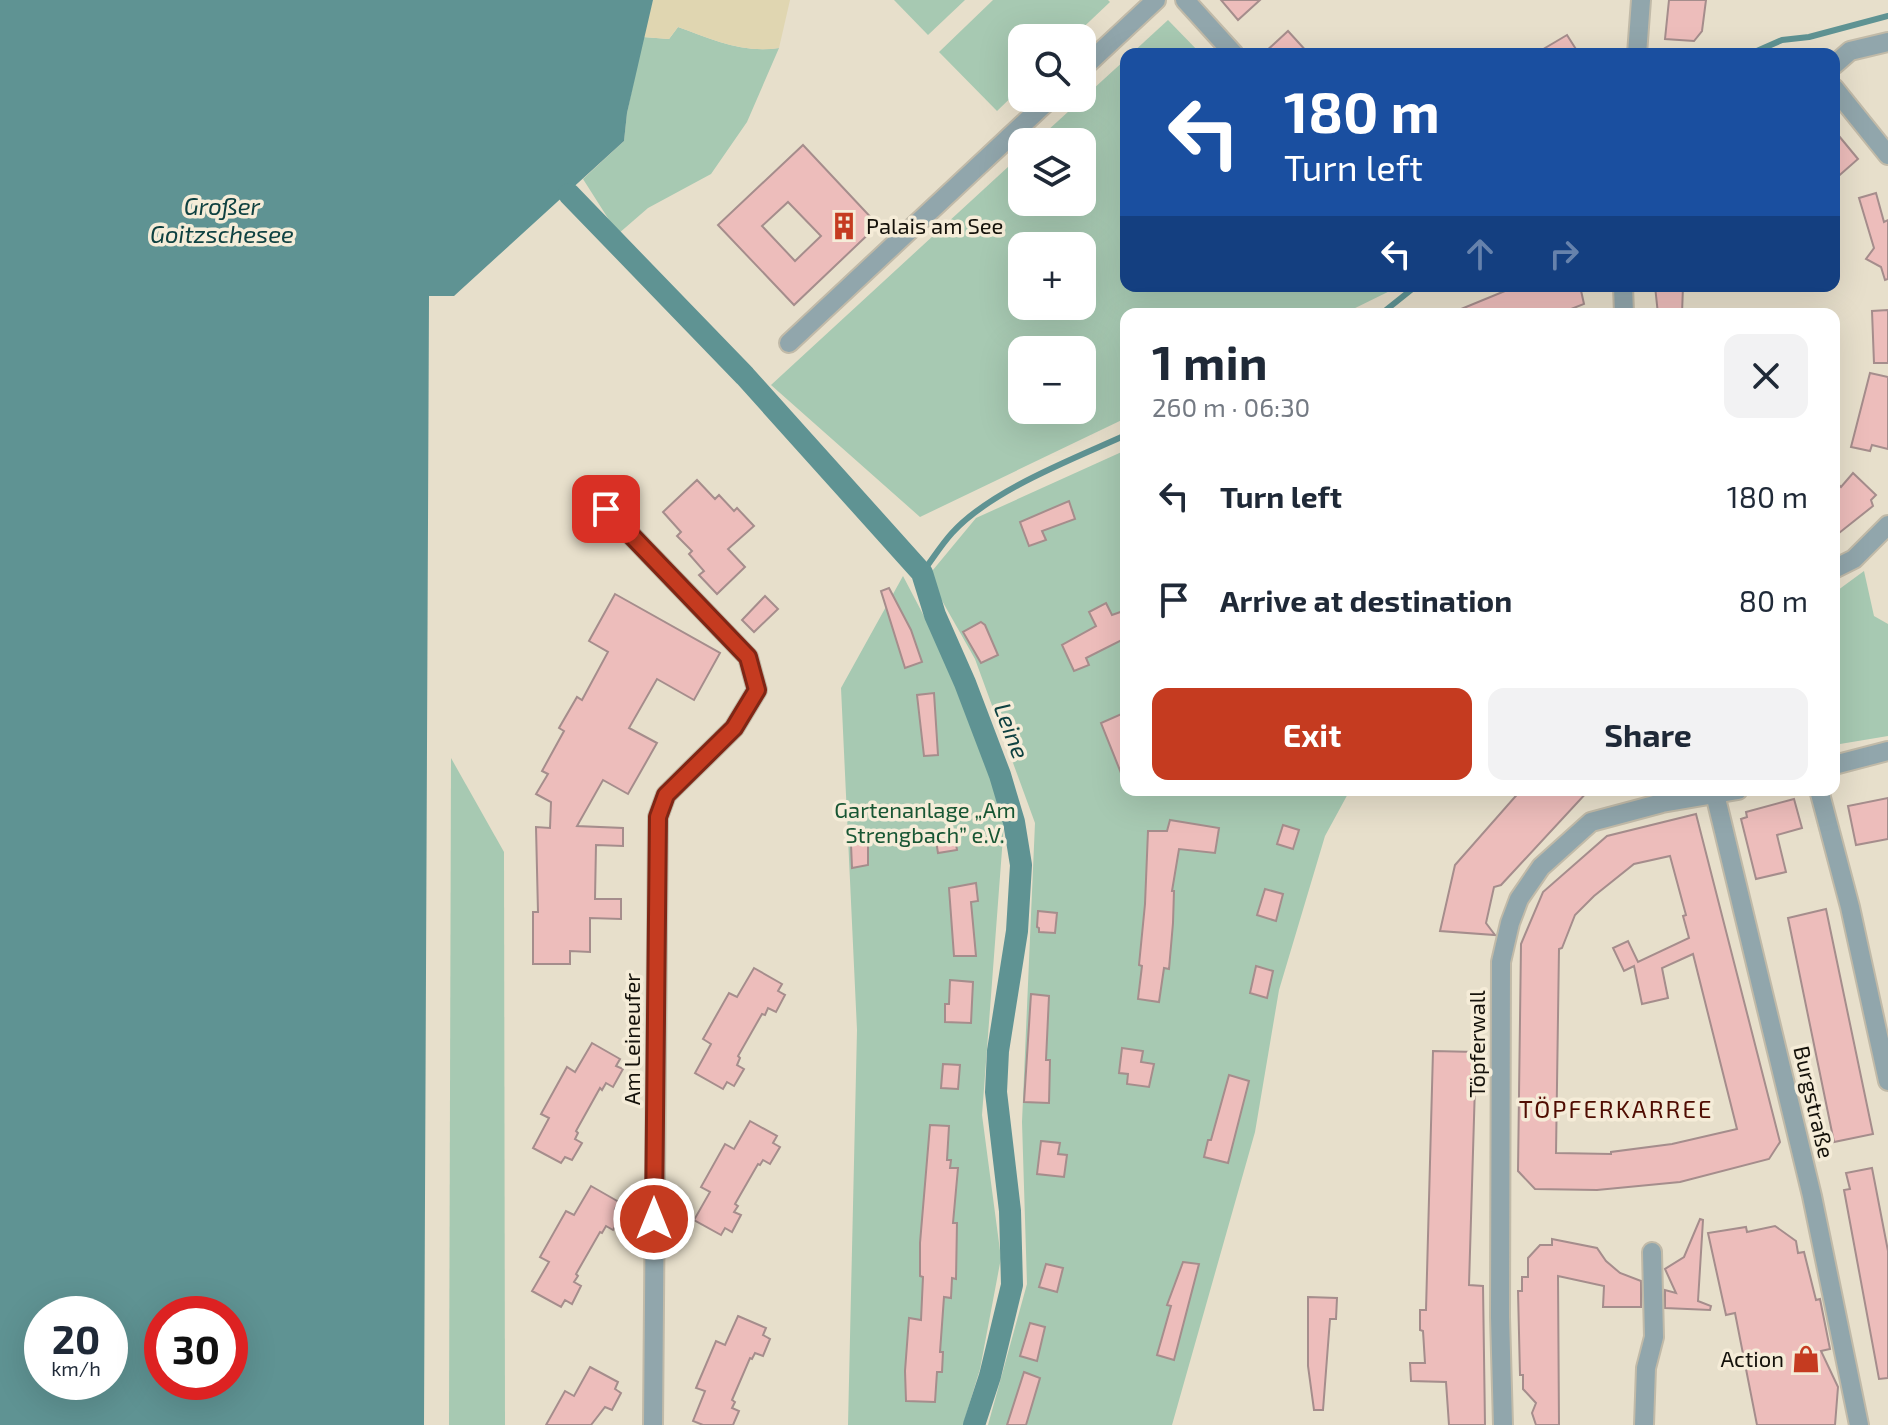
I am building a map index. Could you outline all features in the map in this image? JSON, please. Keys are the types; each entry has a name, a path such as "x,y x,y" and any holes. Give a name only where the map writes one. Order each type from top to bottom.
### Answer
{"street":[{"path":"1096,56 1156,0"},
{"path":"1185,0 1229,48"},
{"path":"1637,48 1641,0"},
{"path":"1840,60 1850,51 1888,42"},
{"path":"1840,95 1888,155"},
{"path":"789,343 1036,112"},
{"name":"Am Leineufer","path":"606,509 748,657 757,690 734,728 666,795 658,817 653,1425"},
{"path":"1840,566 1854,559 1888,525"},
{"path":"1840,763 1888,751"},
{"name":"Töpferwall","path":"1503,1425 1500,1317 1501,962 1510,923 1519,899 1541,867 1591,822 1695,796"},
{"name":"Burgstraße","path":"1716,796 1812,1196 1859,1425"},
{"path":"1821,796 1850,907 1888,1081"},
{"path":"1644,1425 1646,1368 1654,1337 1652,1252"}],"green space":[{"path":"894,0 965,0 928,35"},
{"path":"993,0 1110,2 1087,24 1008,24 1008,100 997,111 939,52"},
{"path":"1168,20 1195,48 1138,48"},
{"path":"678,27 740,47 779,48 747,122 711,174 648,208 618,234 583,179 624,141 643,37 669,39"},
{"path":"1120,64 1120,292 1388,292 1355,308 1120,308 1120,421 920,517 771,385 1008,167 1008,216 1096,216 1096,128 1050,128 1068,112 1096,112 1096,86"},
{"path":"1120,453 1120,796 1347,796 1325,836 1279,990 1255,1132 1172,1425 988,1425 1027,1284 1022,1122 1035,823 975,659 928,576 976,518"},
{"path":"1864,571 1874,616 1888,624 1888,736 1840,744 1840,589"},
{"name":"Gartenanlage „Am Strengbach” e.V.","path":"903,576 949,664 1005,810 982,1115 1001,1258 980,1369 963,1425 848,1425 857,1030 841,688"},
{"path":"451,758 504,852 505,1425 449,1425"}],"sand":[{"path":"653,0 790,0 779,48 753,49 678,27 669,39 643,37"}],"water":[{"name":"Großer Goitzschesee","path":"0,0 653,0 627,113 624,141 454,296 429,296 424,1425 0,1425"}],"building":[{"path":"1221,0 1260,0 1238,20"},
{"path":"1669,0 1706,0 1702,31 1694,41 1665,39"},
{"path":"1288,31 1304,48 1270,48"},
{"path":"1567,35 1575,48 1545,48"},
{"path":"1840,137 1858,159 1840,175"},
{"name":"Palais am See","path":"803,145 878,225 794,305 718,225","holes":["788,202 821,236 795,261 762,226"]},
{"path":"1876,193 1884,222 1888,220 1888,279 1885,280 1881,267 1866,259 1874,248 1859,198"},
{"path":"1502,292 1581,292 1584,304 1574,308 1464,308"},
{"path":"1656,292 1683,292 1682,308 1657,308"},
{"path":"1888,310 1888,363 1874,363 1872,311"},
{"path":"1870,373 1888,377 1888,449 1872,445 1870,451 1851,447"},
{"path":"1853,473 1876,495 1871,500 1873,506 1840,532 1840,486"},
{"path":"697,480 715,499 719,495 754,526 728,549 745,567 717,594 699,575 704,571 689,554 692,551 677,536 681,532 663,512"},
{"path":"1069,501 1075,519 1042,531 1046,540 1029,546 1020,522"},
{"path":"889,588 911,630 922,662 905,668 881,591"},
{"path":"615,594 720,653 694,700 657,679 629,728 657,743 628,794 603,780 577,826 623,828 623,846 596,845 595,899 621,899 621,919 590,918 590,952 570,951 570,964 533,964 533,912 538,912 536,827 550,828 551,802 536,794 548,774 542,771 564,731 559,728 577,697 582,700 608,652 589,641"},
{"path":"765,596 778,609 754,632 742,620"},
{"path":"1106,603 1112,615 1120,612 1120,641 1086,658 1089,665 1074,671 1062,645 1096,626 1089,612"},
{"path":"981,622 998,655 981,663 963,632"},
{"path":"934,693 938,755 924,756 917,695"},
{"path":"1120,715 1120,770 1101,723"},
{"path":"1516,796 1583,796 1501,885 1494,887 1486,923 1495,935 1440,931 1455,865"},
{"path":"1888,798 1888,839 1856,845 1848,806"},
{"path":"1794,799 1802,828 1777,835 1786,872 1756,879 1741,819 1747,817 1746,812"},
{"path":"1696,814 1780,1142 1769,1159 1680,1182 1597,1190 1535,1189 1518,1171 1521,944 1543,892 1607,836","holes":["1670,856 1686,915 1683,916 1689,938 1638,962 1628,941 1613,948 1624,971 1634,966 1642,1004 1668,998 1662,968 1693,954 1737,1129 1611,1154 1556,1153 1559,949 1575,915 1634,864"]},
{"path":"1170,820 1219,828 1215,853 1179,849 1172,891 1169,969 1164,968 1159,1002 1138,999 1142,966 1139,965 1148,831 1167,831"},
{"path":"1283,825 1299,830 1293,849 1277,844"},
{"path":"954,832 957,850 938,853 935,835"},
{"path":"868,843 868,865 852,868 851,844"},
{"path":"976,883 978,901 971,902 976,956 954,956 949,888"},
{"path":"1265,889 1283,894 1276,921 1257,915"},
{"path":"1826,909 1873,1134 1834,1142 1788,918"},
{"path":"1038,911 1057,913 1055,933 1039,932"},
{"path":"1256,966 1273,971 1267,998 1250,993"},
{"path":"754,968 782,984 778,991 785,995 776,1012 768,1008 765,1015 762,1014 738,1056 737,1065 744,1069 734,1086 727,1082 723,1089 695,1073 711,1044 703,1039 729,993 737,997"},
{"path":"950,980 973,982 971,1023 945,1022"},
{"path":"1031,994 1049,996 1046,1060 1050,1060 1049,1103 1024,1102"},
{"path":"592,1043 620,1059 616,1066 623,1069 613,1087 606,1083 602,1090 600,1088 576,1131 575,1139 582,1143 572,1160 565,1157 561,1163 533,1148 549,1118 541,1114 567,1067 575,1072"},
{"path":"1122,1048 1143,1051 1141,1062 1154,1064 1149,1087 1127,1084 1128,1074 1119,1073"},
{"path":"1433,1051 1476,1052 1469,1285 1483,1286 1485,1425 1449,1425 1446,1382 1411,1381 1410,1363 1425,1363 1420,1310 1426,1310"},
{"path":"943,1064 960,1065 958,1089 941,1088"},
{"path":"1229,1075 1249,1081 1228,1163 1204,1157"},
{"path":"750,1121 777,1136 773,1143 780,1147 770,1164 763,1160 758,1164 735,1204 738,1206 734,1212 741,1215 732,1232 725,1228 721,1235 694,1220 710,1192 701,1187 725,1144 734,1149"},
{"path":"930,1125 949,1126 947,1160 951,1160 950,1168 958,1168 953,1223 957,1223 956,1279 952,1278 951,1298 944,1297 940,1352 943,1352 942,1372 937,1372 935,1402 906,1401 905,1371 909,1318 921,1320 923,1277 920,1276 920,1243"},
{"path":"1041,1141 1060,1143 1058,1154 1067,1155 1064,1177 1037,1174"},
{"path":"1872,1168 1888,1251 1888,1378 1879,1379 1844,1190 1850,1189 1846,1173"},
{"path":"591,1186 619,1202 615,1209 623,1213 613,1230 606,1226 600,1232 576,1274 578,1276 574,1282 581,1286 572,1304 565,1300 561,1307 532,1291 549,1262 540,1257 566,1211 574,1215"},
{"path":"1700,1219 1703,1220 1698,1301 1711,1306 1710,1310 1665,1308 1665,1290 1676,1293 1665,1269 1684,1257"},
{"path":"1775,1226 1796,1241 1798,1253 1804,1252 1816,1300 1820,1299 1830,1349 1821,1351 1838,1387 1835,1425 1757,1425 1735,1313 1726,1315 1708,1233 1746,1227 1747,1232"},
{"path":"1552,1239 1597,1248 1620,1273 1641,1281 1641,1307 1603,1307 1604,1286 1558,1276 1559,1425 1536,1425 1532,1413 1536,1403 1523,1389 1523,1375 1520,1375 1518,1291 1522,1291 1522,1277 1528,1277 1528,1258 1540,1245 1552,1245"},
{"path":"1183,1262 1199,1264 1174,1360 1157,1355 1171,1306 1167,1305"},
{"path":"1046,1264 1063,1268 1057,1292 1039,1287"},
{"path":"1308,1297 1337,1298 1336,1319 1330,1319 1323,1410 1314,1410 1308,1366"},
{"path":"738,1316 766,1328 763,1335 770,1339 763,1356 755,1353 750,1358 732,1400 735,1402 732,1408 739,1411 733,1425 703,1425 693,1421 705,1391 696,1388 716,1341 725,1345"},
{"path":"1030,1323 1045,1327 1037,1361 1020,1356"},
{"path":"590,1367 618,1382 615,1389 621,1393 612,1410 605,1407 591,1425 546,1425 565,1391 574,1396"},
{"path":"1024,1372 1040,1378 1026,1425 1007,1425"}],"waterway":[{"path":"1764,48 1782,40 1809,37 1888,16"},
{"name":"Leine","path":"569,194 745,376 922,573 935,615 1000,775 1014,822 1021,865 1017,931 998,1051 996,1092 1010,1211 1012,1285 990,1376 974,1425"},
{"path":"1388,308 1408,292"},
{"path":"922,573 952,533 988,503 1058,465 1120,438"}],"place":[{"name":"Palais am See","path":"844,226"},
{"name":"Action","path":"1806,1359"}],"district":[{"name":"TÖPFERKARREE","path":"1616,1110"}],"route":[{"path":"606,509 748,657 757,690 734,728 666,795 658,817 654,1219"}]}
